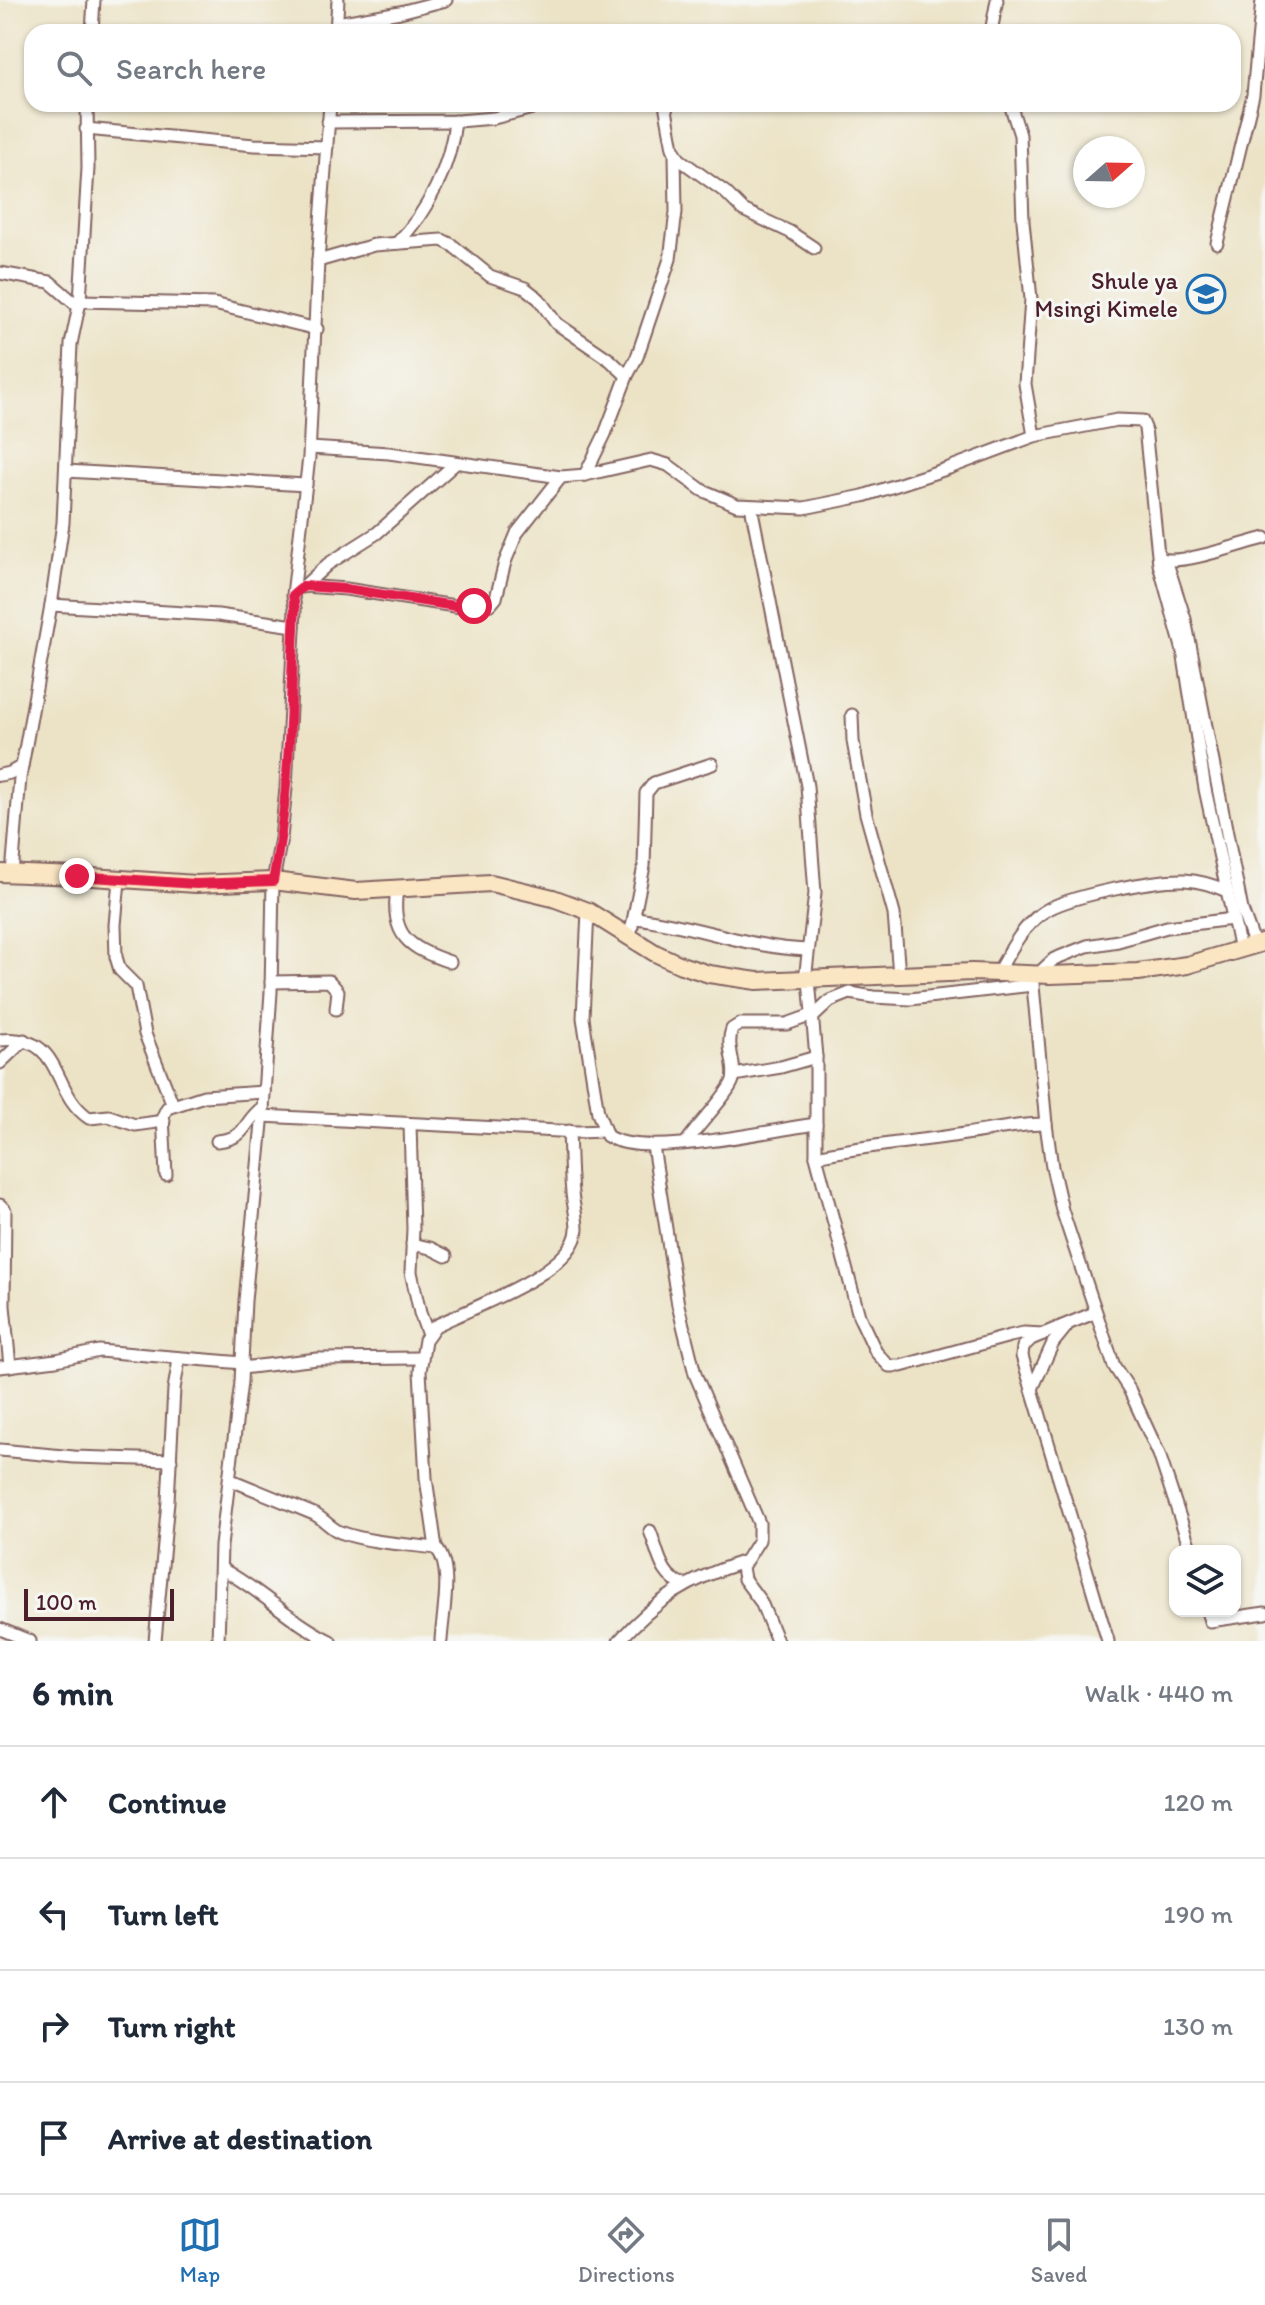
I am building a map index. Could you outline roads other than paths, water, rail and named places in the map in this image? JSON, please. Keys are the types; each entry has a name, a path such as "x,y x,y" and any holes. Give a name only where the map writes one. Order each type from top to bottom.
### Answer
{"street":[{"path":"92,24 94,0"},
{"path":"336,24 338,0"},
{"path":"352,24 446,0"},
{"path":"992,24 997,0"},
{"path":"1217,243 1253,95 1262,0"},
{"path":"87,112 88,168 79,304 71,344 59,561 6,873 196,884 273,881 356,891 491,883 553,898 588,911 655,953 709,974 757,981 998,972 1034,978"},
{"path":"218,1641 221,1546 231,1480 263,1112 273,881 286,788 293,595 310,448 318,261 329,112"},
{"path":"328,122 455,121 494,118 517,112"},
{"path":"585,475 637,357 670,259 676,212 675,154 667,112"},
{"path":"1013,112 1020,135 1023,221 1031,299 1025,384 1034,436"},
{"path":"397,243 435,188 448,158 455,121"},
{"path":"86,129 254,145 327,147"},
{"path":"675,154 743,210 790,232 814,248"},
{"path":"318,261 374,245 442,240 490,276 525,288 539,299 556,323 610,360 627,376"},
{"path":"0,273 50,282 79,304 214,304 317,329"},
{"path":"310,448 389,453 561,477 585,475 651,460 668,465 720,499 751,506 804,508 863,496 1034,436 1117,420 1142,421 1162,559 1183,651 1205,789 1233,919 1253,946"},
{"path":"293,595 328,564 377,533 456,463"},
{"path":"66,471 306,485"},
{"path":"304,586 346,589 461,607 491,604 496,598 505,562 517,533 561,477"},
{"path":"751,506 807,786 815,893 807,950 807,980 816,1057 816,1156 854,1303 884,1363 901,1366 1010,1336 1033,1332 1043,1334"},
{"path":"1162,559 1198,556 1265,538"},
{"path":"1162,559 1185,619 1242,910 1253,946"},
{"path":"51,605 218,615 294,626"},
{"path":"852,715 853,741 866,814 894,914 899,975"},
{"path":"630,936 644,866 646,793 654,783 712,764"},
{"path":"0,775 22,766"},
{"path":"119,880 114,945 118,966 136,986 145,1034 173,1105"},
{"path":"998,972 1038,915 1065,900 1169,881 1201,882 1227,891"},
{"path":"397,889 395,920 400,932 427,954 450,962"},
{"path":"588,911 583,1018 603,1131 614,1141 653,1146 816,1124"},
{"path":"635,918 664,921 770,947 807,950"},
{"path":"1034,978 1054,959 1087,946 1167,927 1233,919"},
{"path":"686,1143 703,1118 725,1095 734,1075 730,1036 736,1026 787,1024 813,1016 830,1001 850,993 910,999 1034,978 1138,972 1187,965 1253,946"},
{"path":"1034,978 1046,1124 1062,1210 1114,1366 1156,1446 1190,1545"},
{"path":"271,982 329,981 338,991 336,1009"},
{"path":"0,1040 24,1040 39,1047 68,1093 89,1118 109,1116 135,1125 164,1121"},
{"path":"0,1063 24,1040"},
{"path":"734,1075 816,1057"},
{"path":"166,1175 164,1110 191,1098 229,1092 264,1092"},
{"path":"217,1141 241,1135 255,1114 263,1112 410,1124 603,1131"},
{"path":"410,1124 411,1272 428,1335"},
{"path":"816,1156 870,1145 968,1134 1005,1125 1046,1124"},
{"path":"436,1548 424,1457 421,1358 425,1340 435,1326 533,1279 561,1260 574,1246 577,1229 571,1188 569,1131"},
{"path":"619,1641 662,1599 708,1573 743,1562 759,1540 759,1523 695,1374 678,1305 653,1146"},
{"path":"0,1205 5,1210 5,1366 90,1352 242,1366 317,1359 421,1358"},
{"path":"412,1244 446,1256"},
{"path":"1094,1313 1043,1334 1023,1347 1024,1366 1108,1641"},
{"path":"1032,1389 1053,1343 1069,1323"},
{"path":"155,1641 174,1389 179,1360"},
{"path":"0,1450 74,1457 171,1460"},
{"path":"231,1480 314,1514 326,1520 336,1531 362,1538 436,1548 446,1569 441,1641"},
{"path":"650,1531 665,1572 669,1578 684,1585"},
{"path":"743,1562 744,1579 761,1602 777,1641"},
{"path":"222,1569 250,1584 301,1626 330,1641"},
{"path":"1241,1616 1265,1613"},
{"path":"1209,1617 1210,1621 1238,1617"},
{"path":"0,1629 30,1641"}],"place":[{"name":"Shule ya Msingi Kimele","path":"1206,294"}]}
